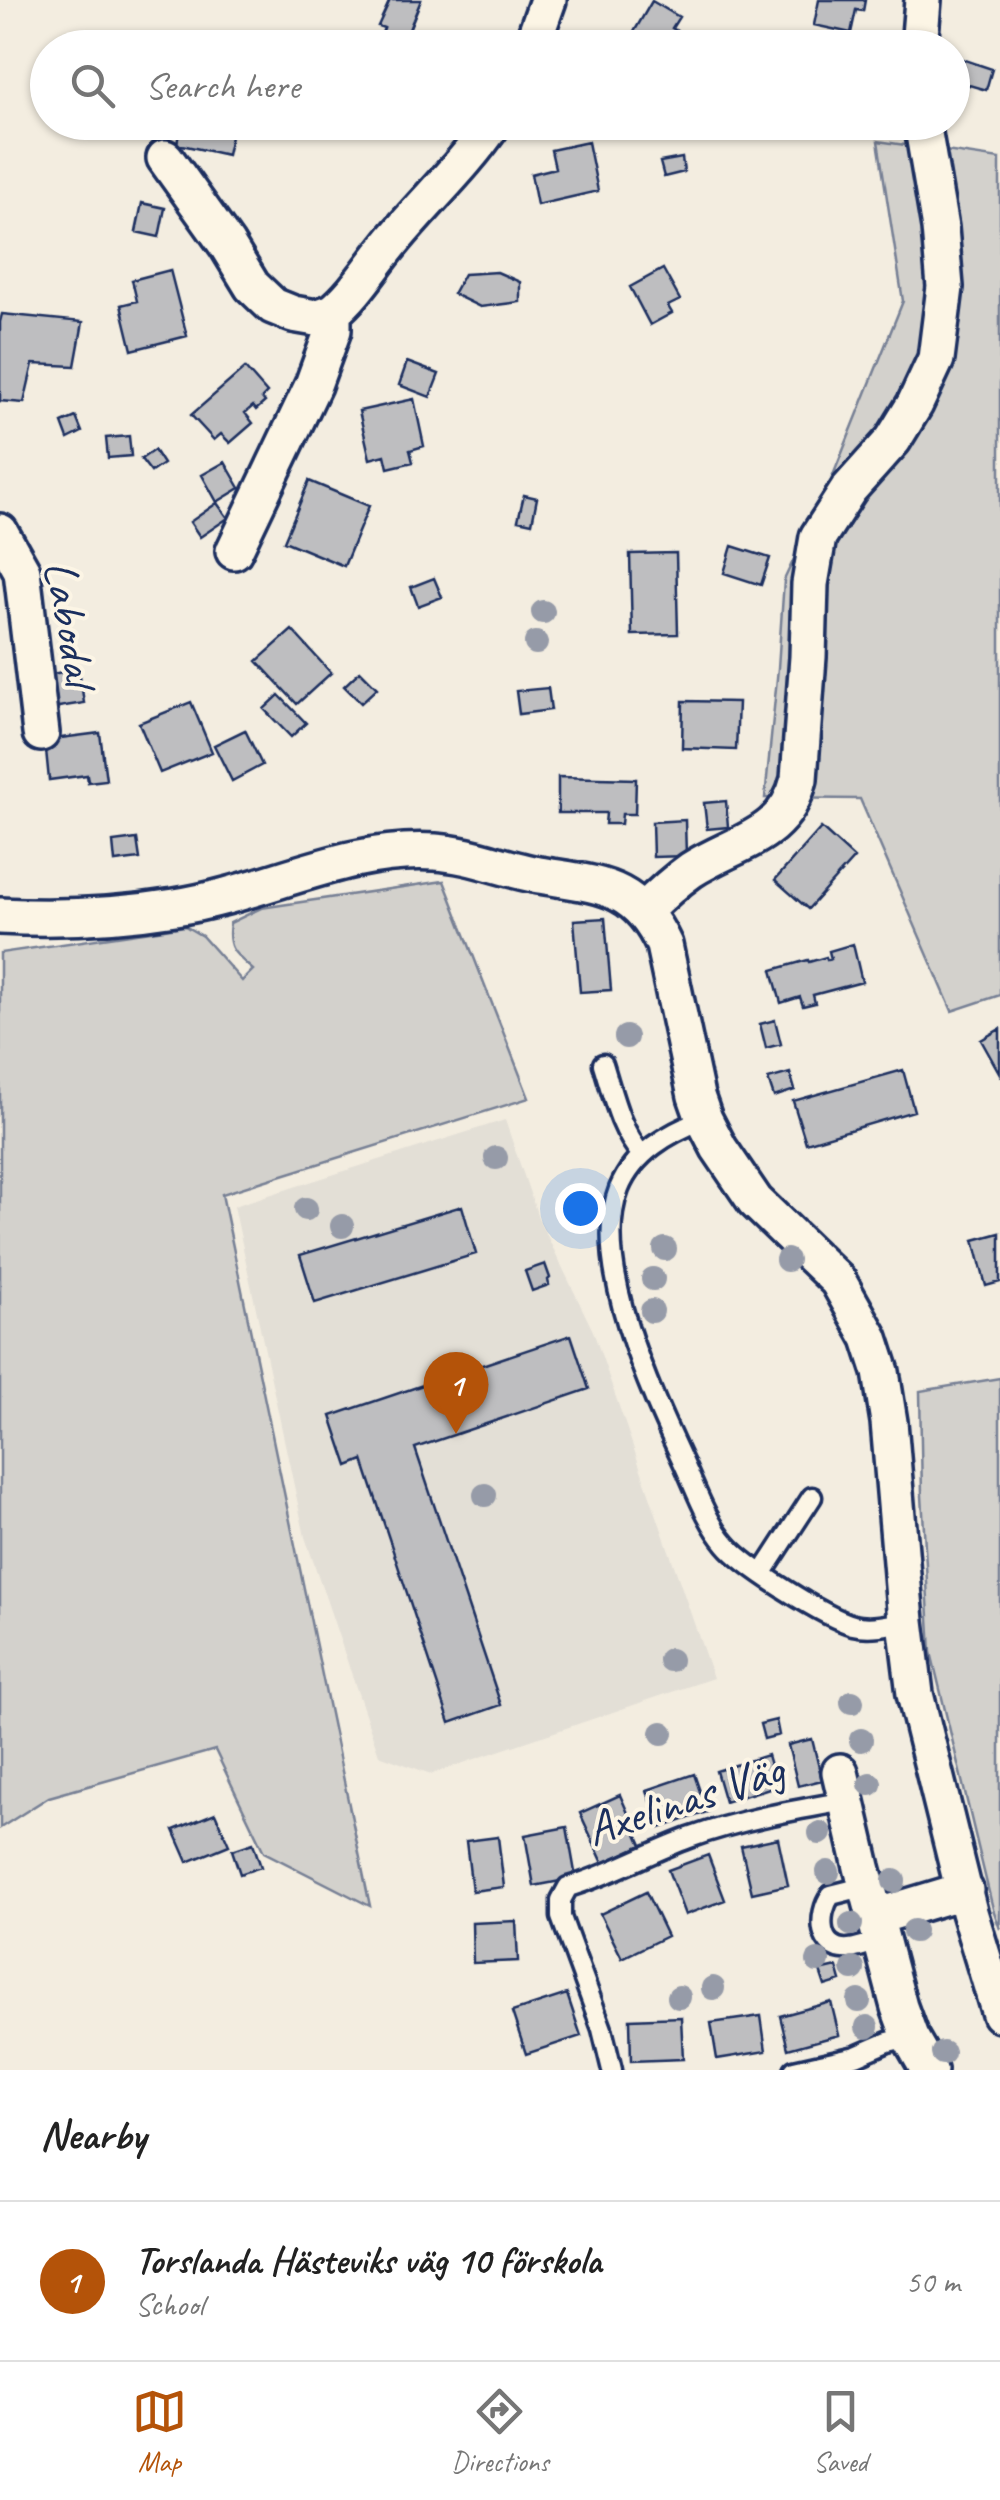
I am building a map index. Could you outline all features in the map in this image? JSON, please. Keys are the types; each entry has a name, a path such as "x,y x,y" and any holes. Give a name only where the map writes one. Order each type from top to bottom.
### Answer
{"street":[{"path":"537,30 548,0"},
{"path":"920,30 923,0"},
{"path":"165,158 252,286 272,306 316,318 346,302 481,140"},
{"path":"644,911 693,869 773,825 788,810 795,794 810,584 818,538 849,489 893,440 936,359 945,288 940,228 925,140"},
{"path":"234,551 313,385 333,330 333,312"},
{"name":"Labodal","path":"0,532 22,571 42,733"},
{"path":"0,916 72,916 174,908 331,865 408,852 438,852 609,888 644,911 664,945 692,1078 704,1118 719,1148 756,1201 838,1280 870,1338 881,1372 915,1694 969,1912 1000,2014"},
{"name":"Axelinas Väg","path":"843,1786 899,2008 928,2070"},
{"path":"874,1915 965,1890"}],"lane":[{"path":"603,1064 620,1118 642,1155"},
{"path":"704,1118 679,1129 642,1155 620,1186 612,1210 612,1250 625,1313 656,1402 708,1515 723,1541 740,1558 838,1619 856,1626 906,1622"},
{"path":"762,1574 812,1497"},
{"name":"Axelinas Väg","path":"612,2070 602,2030 561,1917 561,1900 568,1886 689,1838 843,1786"},
{"path":"794,2070 910,2038"}],"shaded area":[{"path":"878,141 1000,159 1000,995 952,1011 860,799 765,798 784,580 830,483 903,301"},
{"path":"444,881 529,1098 222,1194 370,1906 264,1852 215,1750 49,1797 0,1828 0,953 185,926 202,936 242,981 253,970 233,950 230,923 261,908"},
{"path":"505,1120 538,1217 593,1331 713,1678 431,1774 379,1755 305,1537 234,1206"},
{"path":"1000,1378 1000,1929 931,1652 920,1391"}],"building":[{"path":"390,0 421,0 409,30 383,30 378,26"},
{"path":"819,0 865,0 863,11 856,10 852,30 814,25"},
{"path":"652,1 679,17 672,28 675,30 635,30"},
{"path":"970,62 992,69 986,90 970,85"},
{"path":"178,140 230,140 227,155 177,144"},
{"path":"588,142 598,191 537,205 531,174 555,168 551,150"},
{"path":"682,158 684,172 664,177 660,162"},
{"path":"142,203 165,208 159,237 136,232"},
{"path":"663,269 680,300 668,306 672,313 650,325 630,287"},
{"path":"170,270 187,336 132,350 121,305 137,301 132,280"},
{"path":"497,272 520,282 520,302 480,307 453,294 464,274"},
{"path":"2,314 83,322 75,366 33,364 24,403 0,401"},
{"path":"407,362 439,374 430,397 399,385"},
{"path":"245,368 267,393 262,398 265,402 245,413 253,423 230,443 221,434 214,440 191,415"},
{"path":"414,399 424,446 410,450 413,462 388,468 385,455 370,459 359,411"},
{"path":"76,417 82,432 68,439 62,423"},
{"path":"129,436 131,456 108,458 106,438"},
{"path":"154,450 163,464 151,472 141,459"},
{"path":"225,462 240,488 217,502 202,475"},
{"path":"309,481 369,506 344,566 284,541"},
{"path":"524,495 537,498 532,523 518,520"},
{"path":"217,503 228,518 200,537 190,522"},
{"path":"732,546 770,558 761,585 724,573"},
{"path":"676,553 678,634 632,635 630,554"},
{"path":"434,578 442,597 418,606 411,587"},
{"path":"292,630 331,673 297,704 257,661"},
{"path":"79,669 84,703 52,708 46,675"},
{"path":"360,671 377,688 361,703 344,686"},
{"path":"548,688 551,710 519,714 516,691"},
{"path":"279,695 306,723 291,737 264,709"},
{"path":"683,701 738,702 736,750 682,748"},
{"path":"191,702 212,752 160,773 139,723"},
{"path":"245,730 262,765 232,781 214,745"},
{"path":"100,733 106,780 88,782 87,775 49,780 45,740"},
{"path":"558,777 636,779 635,814 622,814 621,824 605,824 606,813 558,813"},
{"path":"726,801 728,827 707,829 704,803"},
{"path":"685,820 686,856 653,857 652,822"},
{"path":"821,828 854,858 808,909 775,880"},
{"path":"137,839 140,859 115,862 113,842"},
{"path":"605,918 611,990 580,992 574,920"},
{"path":"853,944 862,982 813,995 815,1003 803,1006 800,997 781,1003 772,970 808,960 831,959 829,951"},
{"path":"775,1020 781,1044 766,1048 760,1024"},
{"path":"1000,1029 1000,1074 981,1040"},
{"path":"903,1070 914,1111 806,1143 793,1101"},
{"path":"790,1073 795,1090 774,1097 768,1079"},
{"path":"462,1206 476,1254 315,1303 300,1255"},
{"path":"1000,1233 1000,1282 986,1286 974,1240"},
{"path":"545,1264 549,1285 532,1291 525,1271"},
{"path":"571,1335 589,1389 415,1448 501,1705 450,1723 363,1460 348,1466 331,1416"},
{"path":"776,1720 779,1735 764,1739 760,1724"},
{"path":"812,1739 822,1780 798,1786 788,1745"},
{"path":"767,1755 776,1786 725,1802 716,1771"},
{"path":"694,1774 707,1812 660,1828 647,1790"},
{"path":"620,1795 642,1845 603,1863 580,1813"},
{"path":"215,1813 229,1845 188,1862 174,1830"},
{"path":"567,1827 576,1878 534,1886 525,1835"},
{"path":"498,1837 504,1887 472,1891 466,1841"},
{"path":"778,1838 788,1885 752,1893 741,1846"},
{"path":"253,1843 261,1867 240,1874 232,1850"},
{"path":"708,1855 725,1900 685,1915 668,1870"},
{"path":"646,1892 667,1936 622,1958 600,1914"},
{"path":"516,1921 518,1961 473,1963 472,1923"},
{"path":"837,1967 841,1981 825,1986 820,1971"},
{"path":"567,1994 581,2036 526,2054 512,2012"},
{"path":"831,2002 839,2035 788,2049 780,2016"},
{"path":"761,2016 766,2051 717,2059 711,2023"},
{"path":"681,2017 683,2059 631,2061 630,2019"}],"place":[{"name":"Torslanda Hästeviks väg 10 förskola","path":"456,1434"}]}
